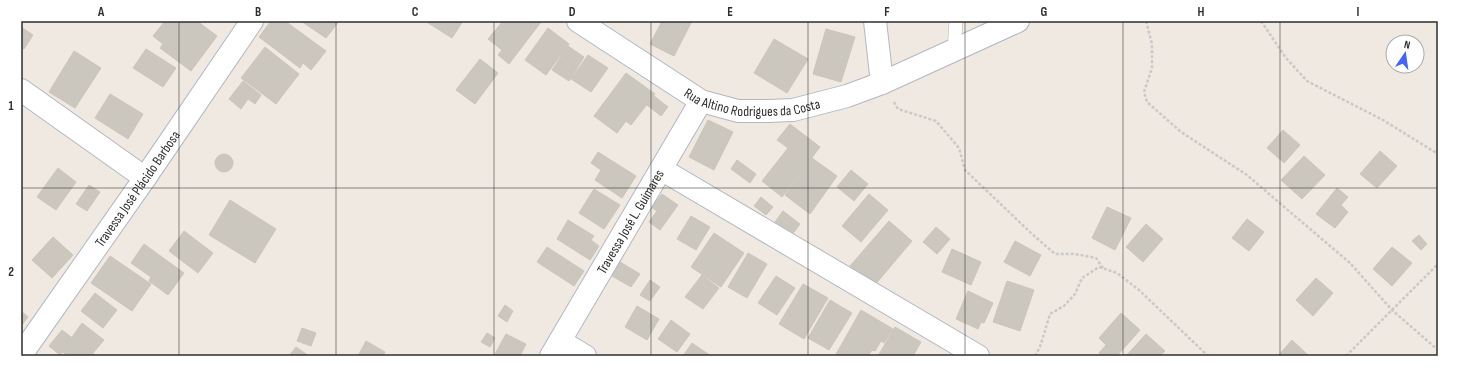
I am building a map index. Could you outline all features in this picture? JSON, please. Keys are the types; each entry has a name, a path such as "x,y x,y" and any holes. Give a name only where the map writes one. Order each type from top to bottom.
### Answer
{"street":[{"name":"Travessa José Plácido Barbosa","path":"21,355 145,178 252,21"},
{"name":"Rua Altino Rodrigues da Costa","path":"578,21 701,102 738,111 793,110 847,96 882,83 1018,21"},
{"path":"875,21 882,83"},
{"path":"21,90 145,178"},
{"name":"Travessa José L. Guimares","path":"556,349 701,102"},
{"path":"661,169 978,356"},
{"path":"556,349 585,356"}],"lane":[{"path":"954,50 956,21"}],"path":[{"path":"1146,21 1152,44 1152,68 1144,92 1147,102 1181,132 1247,175 1350,264 1392,310 1438,350"},
{"path":"1261,21 1286,58 1307,81 1383,120 1438,154"},
{"path":"882,83 898,109 936,121 959,148 965,170 1055,254 1075,254 1096,258 1103,268"},
{"path":"1346,356 1438,264"},
{"path":"1035,356 1040,347 1050,314 1064,306 1075,294 1082,278 1099,267 1117,273 1139,290 1208,356"}],"building":[{"path":"165,21 197,21 217,36 191,71 160,48 163,44 153,36"},
{"path":"271,21 285,21 326,51 311,70 303,63 300,68 259,37"},
{"path":"301,21 339,21 326,38"},
{"path":"425,21 463,21 452,38"},
{"path":"503,21 541,22 509,64 498,55 502,50 488,39"},
{"path":"662,21 692,21 674,56 650,44"},
{"path":"21,27 33,35 24,49 21,47"},
{"path":"548,28 569,44 546,75 525,60"},
{"path":"826,29 855,37 841,82 813,74"},
{"path":"774,39 808,59 787,93 754,73"},
{"path":"568,46 584,57 569,81 552,70"},
{"path":"265,47 299,74 276,104 241,78"},
{"path":"146,49 176,68 163,87 133,68"},
{"path":"74,51 101,68 75,108 49,92"},
{"path":"588,55 608,68 591,92 571,79"},
{"path":"480,59 498,73 475,104 456,90"},
{"path":"626,73 655,94 631,125 626,121 617,133 594,116"},
{"path":"243,81 261,95 255,104 248,99 241,109 229,99"},
{"path":"110,94 143,114 128,139 95,118"},
{"path":"654,96 668,107 661,116 647,105"},
{"path":"708,120 733,132 714,170 689,157"},
{"path":"790,124 820,147 782,197 762,181 788,148 777,140"},
{"path":"1283,130 1300,145 1284,163 1267,148"},
{"path":"1380,151 1397,166 1377,188 1360,174"},
{"path":"598,152 636,176 622,198 595,180 601,170 591,163"},
{"path":"224,154 230,157 233,163 230,169 224,172 218,169 215,163 218,157"},
{"path":"1304,156 1325,175 1302,199 1281,180"},
{"path":"812,158 837,176 810,214 785,195"},
{"path":"737,160 756,174 750,183 731,169"},
{"path":"58,168 76,182 56,210 37,197"},
{"path":"851,170 868,184 854,201 837,187"},
{"path":"89,185 100,192 87,211 76,204"},
{"path":"1337,188 1348,197 1341,205 1348,212 1335,228 1316,214"},
{"path":"594,189 620,205 604,229 579,213"},
{"path":"662,194 678,205 660,230 649,222 657,211 651,207"},
{"path":"869,194 888,210 861,242 842,226"},
{"path":"761,197 773,207 766,215 754,206"},
{"path":"230,200 276,229 255,263 209,235"},
{"path":"1107,207 1131,218 1115,250 1092,238"},
{"path":"783,211 800,224 792,235 775,222"},
{"path":"691,216 710,227 696,250 677,239"},
{"path":"1247,219 1264,232 1249,251 1232,238"},
{"path":"568,220 594,236 591,240 599,246 590,260 557,239"},
{"path":"889,221 912,241 874,286 850,266"},
{"path":"1146,224 1163,239 1143,262 1126,247"},
{"path":"936,227 950,239 937,254 923,242"},
{"path":"184,231 213,253 198,273 169,251"},
{"path":"714,233 744,253 721,287 691,267"},
{"path":"1419,235 1427,244 1421,250 1412,241"},
{"path":"53,237 73,255 52,278 32,260"},
{"path":"1015,241 1041,255 1030,276 1004,262"},
{"path":"144,244 184,273 168,295 149,281 151,277 131,263"},
{"path":"547,247 584,271 574,286 537,262"},
{"path":"1392,247 1412,263 1392,286 1373,269"},
{"path":"952,249 981,262 971,285 942,272"},
{"path":"748,253 767,264 747,298 728,287"},
{"path":"110,256 151,284 132,311 91,283"},
{"path":"620,262 640,274 631,287 612,276"},
{"path":"702,275 719,288 703,309 685,297"},
{"path":"776,276 795,288 777,315 758,303"},
{"path":"1316,278 1333,293 1313,316 1296,300"},
{"path":"650,280 660,287 650,301 640,295"},
{"path":"1007,281 1034,290 1020,331 993,322"},
{"path":"803,284 828,298 804,339 779,324"},
{"path":"968,291 993,303 984,323 981,322 978,329 956,319"},
{"path":"95,293 117,310 103,328 81,311"},
{"path":"830,300 852,313 829,350 808,338"},
{"path":"505,305 513,311 507,322 498,316"},
{"path":"637,306 659,319 647,340 625,327"},
{"path":"861,310 893,329 884,343 881,341 875,351 872,350 868,356 835,356"},
{"path":"21,311 28,317 21,326"},
{"path":"1121,313 1140,330 1117,356 1102,356 1099,353 1106,345 1099,338"},
{"path":"671,320 690,334 677,352 658,339"},
{"path":"82,323 104,340 93,353 72,337"},
{"path":"895,327 921,342 913,356 878,356"},
{"path":"302,328 316,333 311,346 297,341"},
{"path":"62,330 96,356 68,356 62,352 60,355 49,346"},
{"path":"487,333 495,338 490,347 481,342"},
{"path":"506,334 526,344 520,356 494,356"},
{"path":"1146,334 1165,351 1160,356 1126,356"},
{"path":"1292,340 1309,356 1278,356"},
{"path":"366,341 385,352 383,356 358,356"},
{"path":"692,343 711,356 683,356"},
{"path":"296,347 309,356 289,356"}]}
